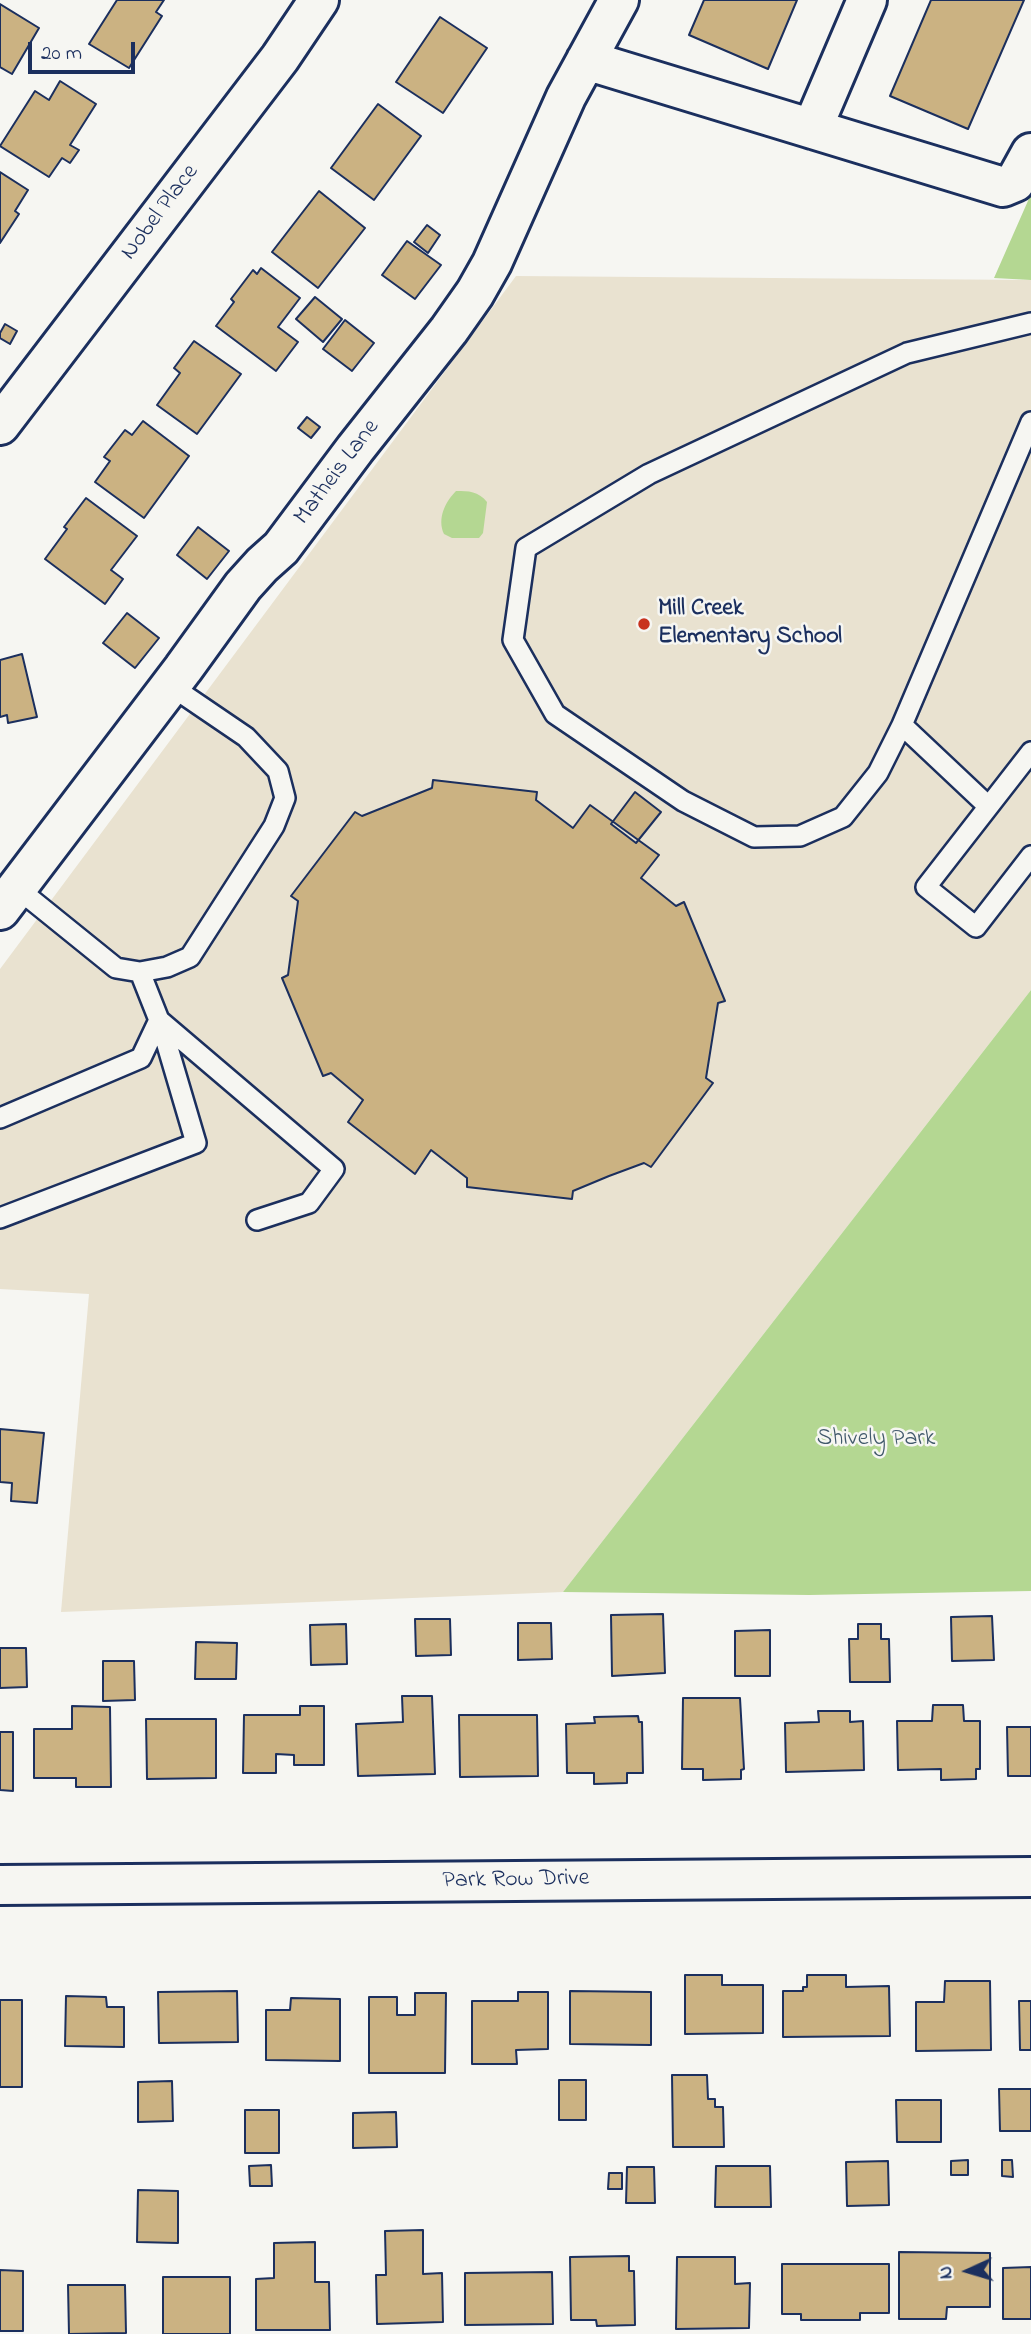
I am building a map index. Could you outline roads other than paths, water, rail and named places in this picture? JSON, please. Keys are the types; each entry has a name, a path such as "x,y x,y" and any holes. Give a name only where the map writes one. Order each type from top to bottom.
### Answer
{"street":[{"name":"Nobel Place","path":"0,425 280,58 319,0"},
{"name":"Matheis Lane","path":"8,899 171,686 243,586 281,548 475,293 492,263 566,97 619,0"},
{"path":"812,129 867,0"},
{"path":"586,60 1003,187 1015,182 1031,153"},
{"name":"Park Row Drive","path":"0,1885 1031,1877"}],"lane":[{"path":"1031,323 908,353 649,474 526,548 513,640 555,714 683,801 754,838 800,836 843,817 877,773 902,724 1031,422"},
{"path":"8,899 116,968 141,972 167,968 190,957 275,826 285,798 278,771 246,737 171,686"},
{"path":"902,724 988,806"},
{"path":"1031,752 926,887 975,927 1031,856"},
{"path":"0,1218 196,1143 159,1020 141,972"},
{"path":"0,1118 141,1058 159,1020"},
{"path":"159,1020 334,1170 309,1203 257,1220"}],"place":[{"name":"Mill Creek Elementary School","path":"644,624"}],"park label":[{"name":"Shively Park","path":"876,1440"}]}
